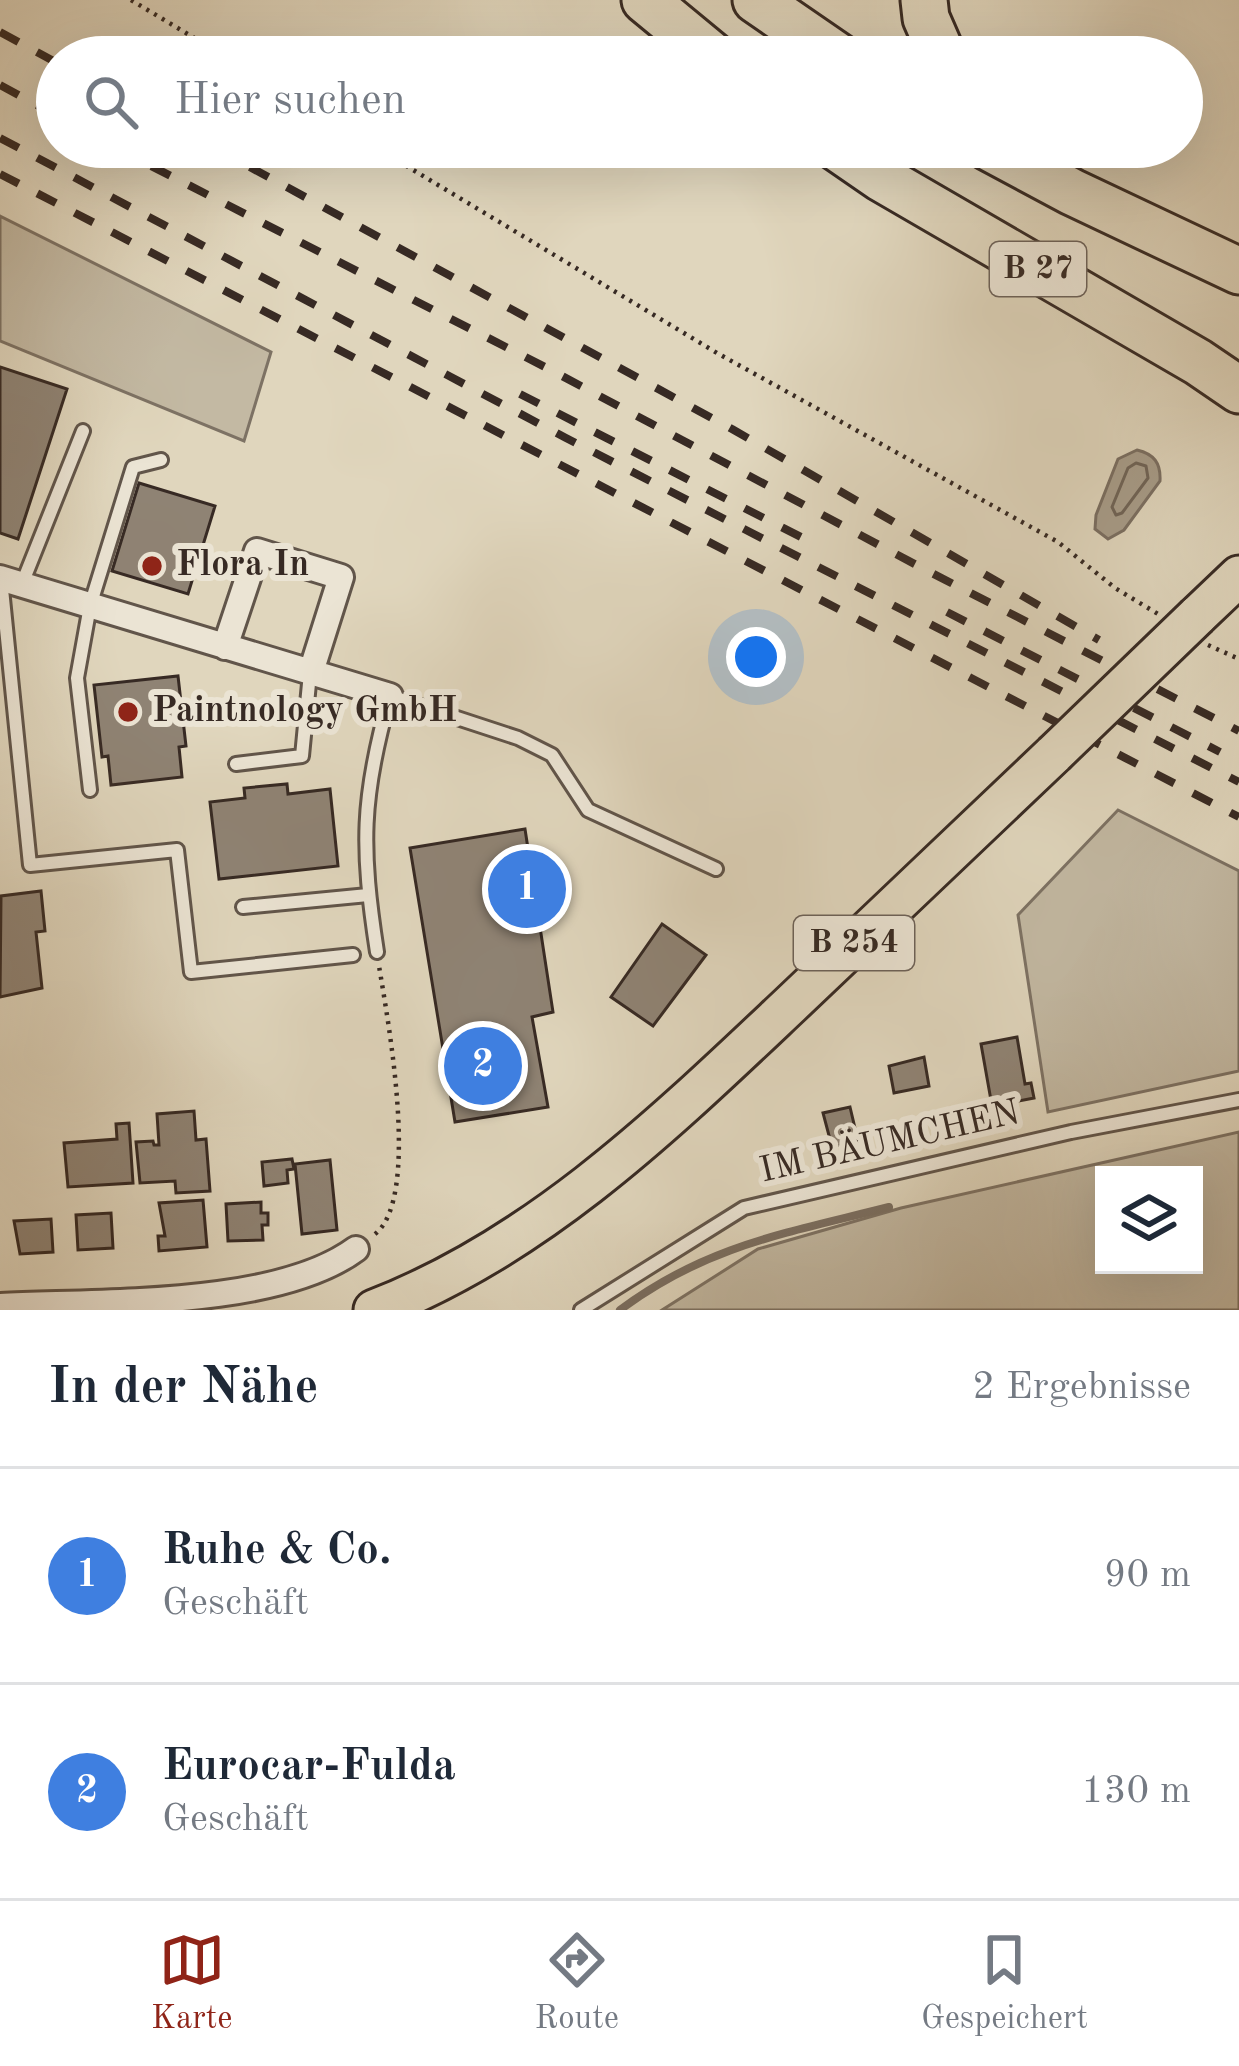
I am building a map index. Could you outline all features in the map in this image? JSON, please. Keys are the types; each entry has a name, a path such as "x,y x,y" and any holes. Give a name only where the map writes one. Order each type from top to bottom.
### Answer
{"highway":[{"path":"645,0 689,36"},
{"path":"756,0 808,36"},
{"path":"924,0 934,36"},
{"name":"B 27","path":"866,168 1213,370 1239,390"},
{"name":"B 27","path":"1029,168 1239,271"},
{"name":"B 27","path":"1091,168 1123,185 1185,248"}],"main road":[{"name":"B 254","path":"374,1310 455,1273 520,1234 655,1132 1238,576"}],"street":[{"path":"225,647 257,551 341,578 310,672"},
{"path":"7,581 390,696"},
{"path":"0,1306 159,1298 254,1287 319,1271 356,1249"}],"lane":[{"path":"83,431 7,581 30,865 177,850 191,972 353,956"},
{"path":"90,790 77,678 90,606 134,466 161,460"},
{"path":"236,764 302,756 310,672"},
{"path":"377,952 368,895 365,809 390,696 518,738 552,754 588,810 716,868"},
{"path":"243,907 368,895"},
{"name":"IM BÄUMCHEN","path":"581,1310 745,1208 1071,1132 1239,1100"}],"path":[{"path":"131,0 191,36"},
{"path":"410,168 717,353 1058,542 1115,588 1188,625 1239,659"},
{"path":"356,1249 388,1223 392,1206 399,1108 382,984"}],"shaded area":[{"path":"0,216 271,352 244,441 0,341"},
{"path":"1118,810 1239,871 1239,1071 1048,1112 1018,915"},
{"path":"1239,1132 1239,1310 662,1310 758,1249 901,1208"}],"water":[{"path":"1137,450 1155,460 1160,481 1124,530 1108,539 1095,529 1096,515 1118,459"}],"building":[{"path":"0,367 67,389 18,539 0,533"},
{"path":"139,483 215,506 188,594 112,571"},
{"path":"178,676 186,746 179,747 182,777 111,785 108,756 102,757 94,685"},
{"path":"287,784 288,794 330,789 338,866 219,879 210,802 245,798 244,788"},
{"path":"525,829 553,1012 532,1017 548,1107 455,1122 410,848"},
{"path":"41,891 45,931 36,932 42,988 0,997 1,896"},
{"path":"662,924 706,955 653,1026 611,997"},
{"path":"1017,1037 1025,1084 1031,1083 1034,1098 992,1106 981,1044"},
{"path":"924,1057 929,1086 894,1093 889,1066"},
{"path":"850,1107 858,1141 832,1147 823,1113"},
{"path":"194,1111 196,1140 206,1139 210,1191 176,1193 175,1181 140,1183 136,1142 159,1145 157,1114"},
{"path":"129,1123 133,1183 68,1187 64,1143 117,1139 116,1124"},
{"path":"292,1159 294,1169 287,1170 288,1183 264,1186 262,1162"},
{"path":"330,1160 337,1230 302,1234 295,1164"},
{"path":"203,1200 207,1247 159,1251 158,1236 165,1236 159,1203"},
{"path":"261,1202 261,1213 268,1213 268,1225 262,1225 263,1240 228,1241 226,1204"},
{"path":"111,1213 113,1248 78,1250 76,1215"},
{"path":"51,1219 53,1252 20,1254 14,1221"}],"waterway":[{"path":"620,1310 716,1256 889,1207"}],"railway":[{"path":"0,32 36,52"},
{"path":"0,85 36,105"},
{"path":"0,138 36,157"},
{"path":"57,168 566,438 1239,782"},
{"path":"155,168 1239,731"},
{"path":"252,168 732,429 1099,640"},
{"path":"0,174 1239,817"},
{"path":"520,394 803,538"},
{"path":"947,612 1220,752"}],"place":[{"name":"Flora In","path":"152,566"},
{"name":"Paintnology GmbH","path":"128,712"},
{"name":"Ruhe & Co.","path":"527,889"},
{"name":"Eurocar-Fulda","path":"483,1066"}]}
